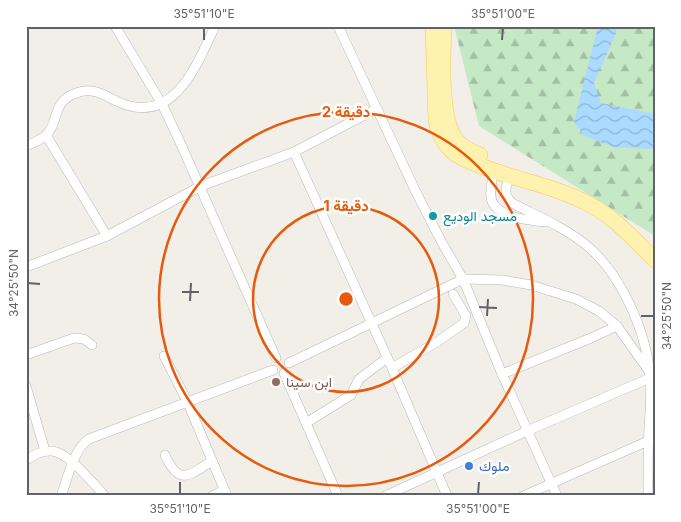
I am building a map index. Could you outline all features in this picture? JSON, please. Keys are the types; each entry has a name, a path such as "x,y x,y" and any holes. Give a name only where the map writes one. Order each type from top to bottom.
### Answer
{"main road":[{"path":"433,26 436,120 438,131 452,151 467,161 560,191 587,203 607,214 625,229 655,260"},
{"path":"444,26 445,93 449,128 457,141 464,147 497,165 565,184 591,195 619,213 655,249"}],"street":[{"path":"116,26 162,104 201,186 276,358"},
{"path":"26,146 46,135 52,128 59,106 68,97 78,92 100,92 118,102 136,106 147,107 162,104 180,90 196,68 215,26"},
{"path":"338,26 376,109 441,241 463,279 502,374 557,496"},
{"path":"26,267 107,236 201,186 294,152 376,109"},
{"path":"46,135 107,236"},
{"path":"294,152 392,368 447,496"},
{"path":"511,176 505,191 507,199 583,242 600,258 608,269 621,288 633,313 644,344 650,375 648,496 655,492"},
{"path":"492,181 490,193 494,205 500,210 521,218 551,223"},
{"path":"289,363 463,279 502,280 545,290 590,305 607,316 617,326 650,375"},
{"path":"392,368 464,324 466,316 453,294"},
{"path":"502,374 617,326"},
{"path":"26,355 74,338 84,339 92,345"},
{"path":"164,356 187,402 225,493 212,496"},
{"path":"273,370 276,373 284,373 288,369 289,363 285,358 276,358"},
{"path":"273,370 273,362 276,358"},
{"path":"306,423 351,394 358,379 387,358"},
{"path":"61,496 79,448 89,439 273,370"},
{"path":"284,373 338,496"},
{"path":"385,496 650,375"},
{"path":"26,386 45,451"},
{"path":"523,496 648,441"},
{"path":"26,460 45,451 53,451 74,463 105,496"},
{"path":"165,456 176,474 183,476 197,471 212,461"}],"green space":[{"path":"454,26 655,26 655,236 479,126"}],"water":[{"path":"598,26 617,26 616,33 594,83 601,103 655,114 655,149 613,147 584,136 574,122"}],"place":[{"name":"مسجد الوديع","path":"433,216"},
{"name":"ابن سينا","path":"276,382"},
{"name":"ملوك","path":"469,466"}]}
